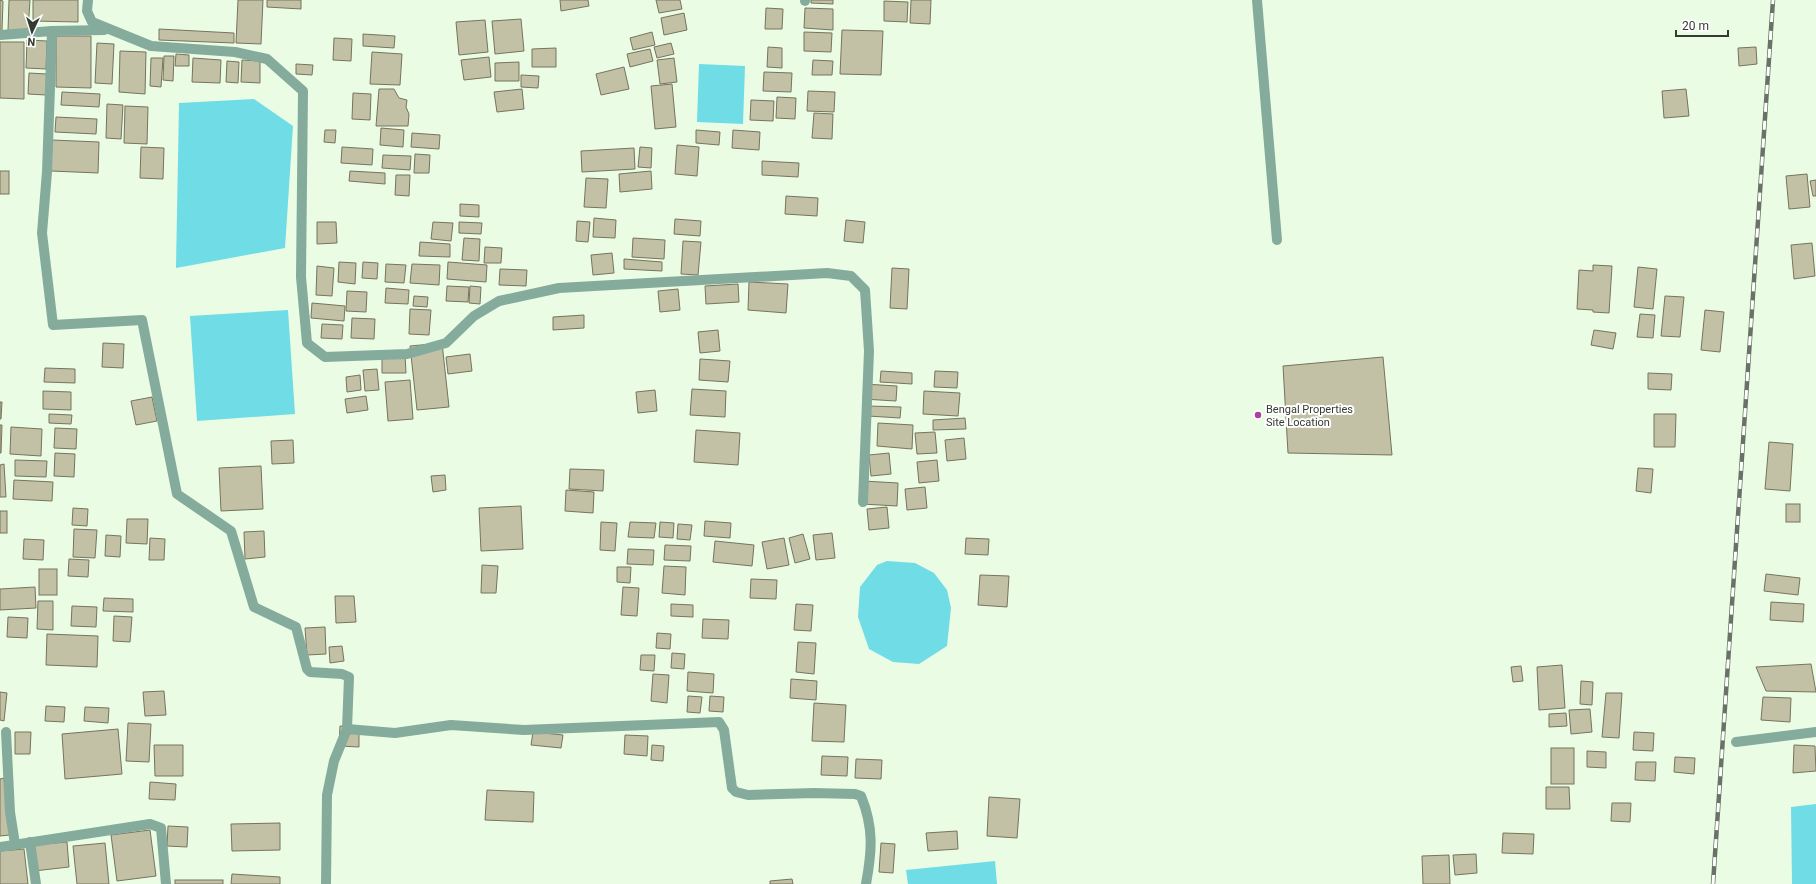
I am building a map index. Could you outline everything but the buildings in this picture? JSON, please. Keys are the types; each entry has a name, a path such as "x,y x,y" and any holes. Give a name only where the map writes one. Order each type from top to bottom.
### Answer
{"street":[{"path":"88,0 87,11 92,22 107,30 151,46 235,52 267,59 303,91 302,277 307,343 325,357 406,354 446,343 474,316 499,301 558,288 827,273 851,276 865,290 869,351 863,502"},
{"path":"1257,0 1277,240"},
{"path":"0,35 52,31 107,30"},
{"path":"52,31 47,172 42,233 54,325 142,320 177,494 231,531 254,607 296,627 307,669 310,672 342,674 349,677 347,729 334,761 327,795 326,884"},
{"path":"347,729 395,733 451,724 524,730 720,722 724,730 732,788 736,792 748,795 814,793 855,794 861,796 870,828 872,853 866,884"},
{"path":"6,732 10,812 15,844"},
{"path":"1736,742 1816,732"},
{"path":"0,847 150,824 161,828 166,884"},
{"path":"30,842 36,884"}],"water":[{"path":"699,64 745,66 743,124 697,122"},
{"path":"254,99 293,126 285,248 176,268 179,103"},
{"path":"288,310 295,414 197,421 190,316"},
{"path":"887,561 915,563 934,573 947,590 951,608 947,646 919,664 893,662 869,649 858,617 860,587 877,565"},
{"path":"1816,804 1816,884 1792,884 1791,807"},
{"path":"995,861 997,884 908,884 906,870"}],"railway":[{"path":"1713,884 1773,0"}],"place":[{"name":"Bengal Properties Site Location","path":"1258,415"}]}
